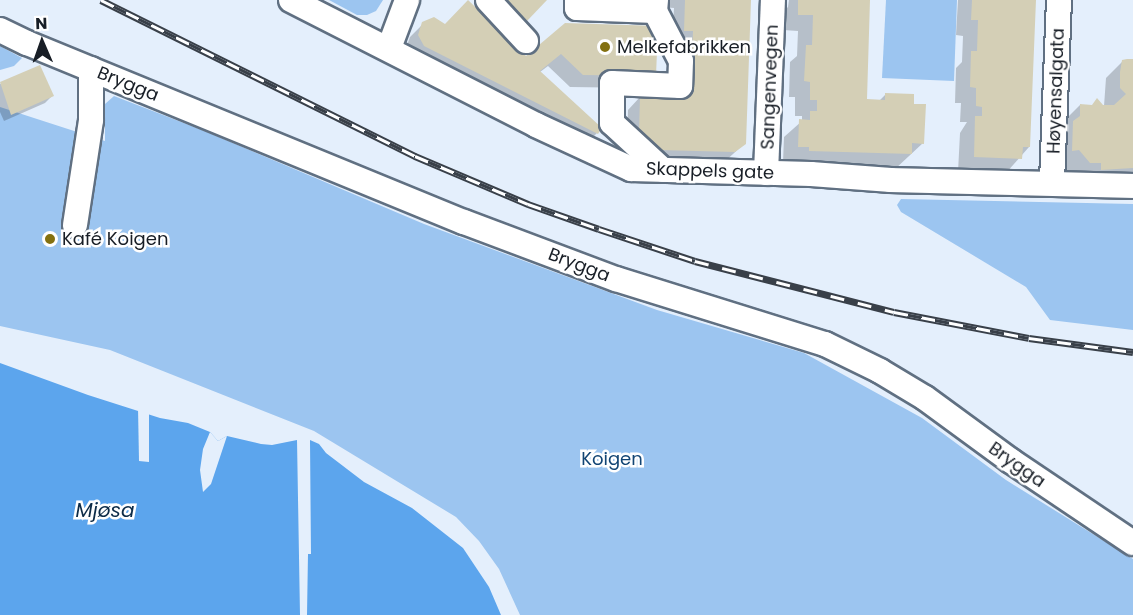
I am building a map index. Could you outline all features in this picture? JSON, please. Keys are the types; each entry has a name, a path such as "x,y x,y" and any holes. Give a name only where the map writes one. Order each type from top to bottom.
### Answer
{"street":[{"name":"Skappels gate","path":"291,0 536,125 631,169 891,180 1052,182 1133,186"},
{"path":"389,48 407,0"},
{"path":"488,0 526,41"},
{"path":"577,0 577,8 655,5 681,61 680,86 612,83 612,123 663,170"},
{"name":"Sangenvegen","path":"766,173 773,0"},
{"name":"Høyensalgata","path":"1052,182 1059,0"},
{"name":"Brygga","path":"0,30 464,222 616,279 825,344 880,371 925,398 1011,461 1133,543"},
{"path":"75,225 91,120 91,69"}],"green space":[{"path":"329,0 383,0 376,11 367,15 357,15"},
{"path":"886,0 957,0 954,81 882,78"},
{"path":"0,46 22,58 14,66 0,70"},
{"name":"Koigen","path":"114,96 207,132 424,224 657,310 804,353 922,418 1006,480 1133,559 1133,615 520,615 499,569 479,541 456,517 314,431 110,350 0,326 0,107 105,141 105,104"},
{"path":"901,199 1133,204 1133,330 1050,320 1026,287 901,212 897,205"}],"water":[{"name":"Mjøsa","path":"0,363 160,418 188,423 210,432 218,441 227,436 272,445 297,440 310,440 319,444 326,453 364,482 412,508 463,548 489,587 501,615 0,615"}],"pier":[{"path":"138,407 149,411 149,462 139,461"},
{"path":"210,432 218,441 227,436 211,484 203,492 200,470 203,449"},
{"path":"297,440 310,440 311,554 308,554 307,615 300,615"}],"building":[{"path":"468,0 526,56 565,23 658,26 656,76 583,75 561,54 540,71 602,128 598,134 424,46 418,35 422,22 434,17 445,24"},
{"path":"505,0 547,0 527,21"},
{"path":"685,0 751,0 746,144 735,152 658,150 639,133 640,96 690,97 693,31 684,31"},
{"path":"798,0 870,0 867,99 885,100 885,93 914,94 914,104 926,104 924,144 912,143 912,154 809,151 809,147 798,147 799,119 810,120 810,111 817,111 817,100 810,100 810,82 804,81 806,45 812,45 813,15 798,15"},
{"path":"972,0 1036,0 1030,147 1023,147 1022,159 974,157 975,116 982,116 982,107 976,106 976,88 970,87 971,51 977,51 978,20 971,20"},
{"path":"1133,59 1133,168 1101,170 1101,163 1090,163 1079,150 1072,151 1073,121 1080,116 1080,104 1092,105 1097,98 1103,105 1114,105 1126,94 1120,88 1120,72 1122,60"},
{"path":"40,65 54,96 11,115 0,82"}],"railway":[{"path":"101,0 415,156 528,204 599,229 695,261 894,312 1029,338 1133,352"}],"place":[{"name":"Melkefabrikken","path":"605,47"},
{"name":"Kafé Koigen","path":"50,239"}]}
